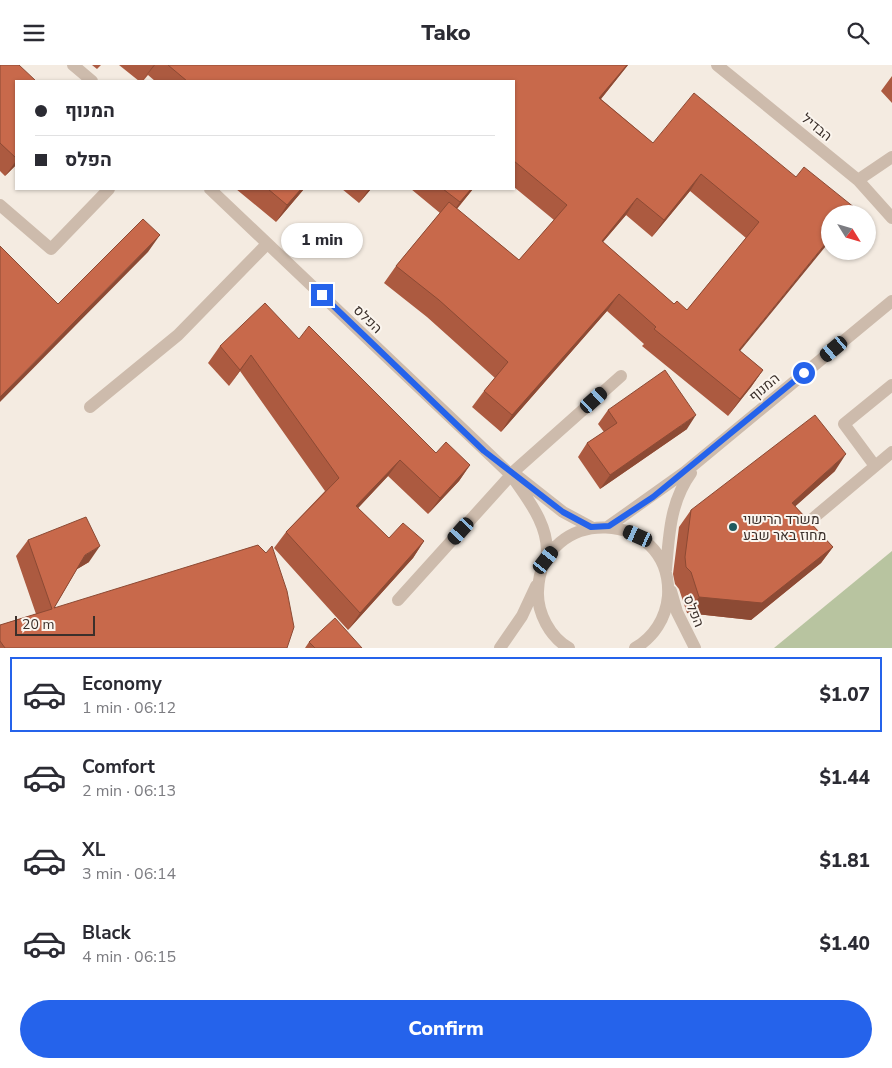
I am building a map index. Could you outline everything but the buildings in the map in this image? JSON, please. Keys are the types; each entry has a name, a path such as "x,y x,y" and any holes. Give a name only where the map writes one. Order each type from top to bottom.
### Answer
{"street":[{"path":"73,65 91,80"},
{"name":"הבדיל","path":"717,65 858,180 892,218"},
{"path":"858,180 892,157"},
{"path":"0,205 51,249 109,190"},
{"name":"הפלס","path":"211,190 484,451 563,512 591,527"},
{"path":"90,407 178,335 267,243"},
{"name":"המנוף","path":"609,526 653,497 892,301"},
{"path":"398,601 512,474 621,376"},
{"path":"876,465 844,424 892,385"},
{"path":"811,519 892,452"},
{"name":"המנוף","path":"635,648 646,641 659,625 667,605 667,578 673,512 681,487 702,458"},
{"name":"הפלס","path":"512,474 529,501 543,529 548,546 546,560"},
{"path":"500,648 522,616 546,560 558,545 573,533 591,527 609,526 638,536 660,558 667,578"},
{"name":"הפלס","path":"667,578 677,613 695,648"},
{"path":"538,581 538,600 543,618 552,634 569,648"}],"green space":[{"path":"892,551 892,648 774,648"}],"place":[{"name":"משרד הרישוי מחוז באר שבע","path":"733,527"}],"route":[{"path":"322,295 484,451 563,512 591,527 609,526 653,497 804,373"}]}
